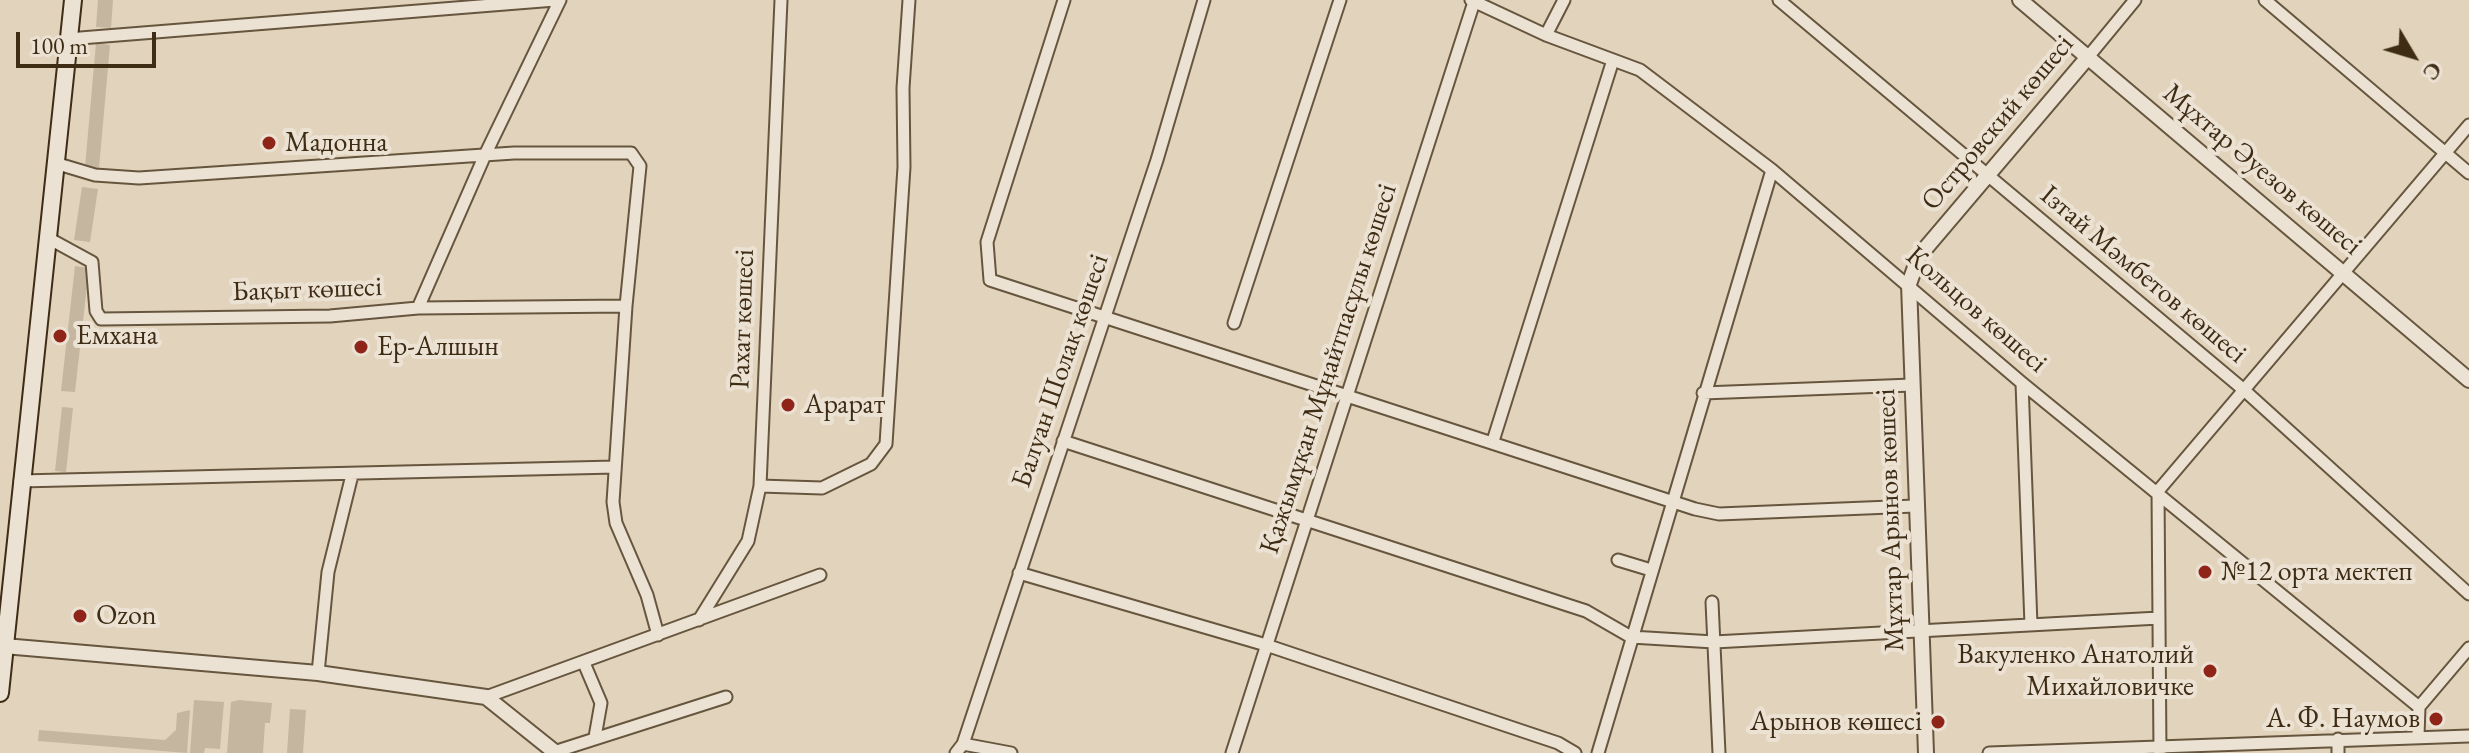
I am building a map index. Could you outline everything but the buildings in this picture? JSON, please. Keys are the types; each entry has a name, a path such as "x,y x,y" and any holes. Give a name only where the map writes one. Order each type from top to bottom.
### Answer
{"main road":[{"path":"0,693 73,0"}],"street":[{"path":"68,39 557,0 418,308"},
{"path":"760,486 822,488 871,464 886,444 903,188 903,88 909,0"},
{"path":"1064,0 987,242 990,280 1719,514 1915,506"},
{"name":"Балуан Шолақ көшесі","path":"959,749 1157,160 1204,0"},
{"path":"1234,323 1340,0"},
{"path":"1546,35 1564,0"},
{"name":"Ізтай Мәмбетов көшесі","path":"1779,0 2244,390 2469,594"},
{"name":"Мұхтар Әуезов көшесі","path":"2020,0 2469,380"},
{"name":"Островский көшесі","path":"1909,284 1919,256 1989,177 2135,0"},
{"path":"2265,0 2469,173"},
{"name":"Кольцов көшесі","path":"1472,1 1546,35 1640,70 1772,170 2022,383 2419,707"},
{"name":"Қажымұқан Мұңайтпасұлы көшесі","path":"1232,753 1472,1"},
{"name":"Рахат көшесі","path":"699,620 748,541 760,486 780,3"},
{"path":"1493,441 1613,60"},
{"path":"2160,749 2158,491 2469,125"},
{"path":"55,163 95,175 139,178 485,155 623,151 637,159 640,166 615,467 616,523 647,595 658,635"},
{"path":"1598,753 1772,170"},
{"name":"Бақыт көшесі","path":"48,238 92,262 96,311 101,319 330,316 418,308 626,306"},
{"name":"Мұхтар Арынов көшесі","path":"1909,284 1926,753"},
{"path":"2022,383 2031,625"},
{"path":"1703,393 1912,385"},
{"path":"1063,441 1586,611 1631,637 1714,642 2159,618"},
{"path":"20,481 615,467"},
{"path":"318,673 328,572 352,475"},
{"path":"1618,560 1651,570"},
{"path":"1019,573 1266,645 1558,743 1575,753"},
{"path":"4,646 318,673 486,697 820,575"},
{"path":"1712,602 1719,753"},
{"path":"2418,736 2419,707 2469,648"},
{"path":"584,663 601,703 595,737"},
{"path":"486,697 555,752 726,697"},
{"path":"1989,753 2469,736"},
{"path":"2338,739 2338,753"},
{"path":"959,749 1011,753"}],"shaded area":[{"path":"98,0 113,0 111,28 96,27"},
{"path":"96,43 110,45 99,168 85,167"},
{"path":"82,187 98,189 90,242 74,240"},
{"path":"75,266 89,268 75,392 61,391"},
{"path":"62,407 73,408 66,472 55,471"},
{"path":"194,700 224,702 220,749 205,748 204,753 190,753"},
{"path":"231,702 272,703 270,723 265,723 263,753 227,753"},
{"path":"290,709 306,710 303,753 287,753"},
{"path":"190,710 187,753 38,741 39,730 165,740 176,730 177,713"}],"place":[{"name":"Мадонна","path":"269,143"},
{"name":"Емхана","path":"60,336"},
{"name":"Ер-Алшын","path":"361,347"},
{"name":"Арарат","path":"788,405"},
{"name":"№12 орта мектеп","path":"2205,572"},
{"name":"Ozon","path":"80,616"},
{"name":"Вакуленко Анатолий Михайловичке","path":"2210,671"},
{"name":"А. Ф. Наумов","path":"2436,719"},
{"name":"Арынов көшесі","path":"1938,722"}]}
